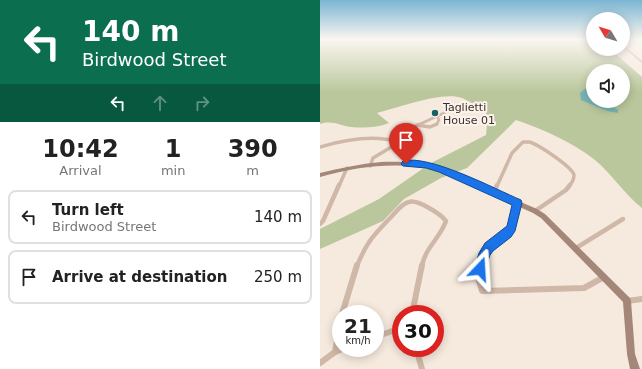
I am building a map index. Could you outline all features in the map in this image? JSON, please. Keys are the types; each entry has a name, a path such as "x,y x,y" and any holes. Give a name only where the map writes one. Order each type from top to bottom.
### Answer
{"street":[{"path":"370,166 373,158 393,146 406,132 417,125 461,105"},
{"path":"417,125 428,128 436,125 439,120 438,116"},
{"path":"320,147 345,140 389,139 398,142"},
{"path":"494,192 512,154 523,142 530,142 565,163 572,171 574,176 573,181 566,190 535,211"},
{"path":"320,174 347,168 417,164 445,171 535,211 547,219 627,301 631,354 635,369"},
{"path":"320,224 323,221 347,168"},
{"path":"345,305 349,289 367,243 372,235 401,206 410,201 414,201 442,216 446,221 443,229 424,255 420,266 414,305"},
{"path":"518,203 512,228 489,247 485,253 479,279 479,285 482,290 584,288 604,277"},
{"path":"576,248 623,219"},
{"path":"627,301 642,299"},
{"path":"320,363 332,354"},
{"path":"419,357 422,369"}],"green space":[{"path":"320,57 619,57 627,64 586,64 586,108 630,108 630,66 642,77 642,208 629,197 607,171 586,153 557,137 516,120 467,168 441,178 404,199 383,221 320,249 320,229 379,199 431,163 486,135 488,115 462,98 453,96 432,98 377,113 389,123 380,126 360,128 332,123 320,124"}],"water":[{"path":"586,88 586,102 581,100 580,93"},
{"path":"600,108 615,108 618,110 618,113"}],"place":[{"name":"Taglietti House 01","path":"435,113"}],"route":[{"path":"406,164 426,165 442,170 518,203 516,205 512,228 489,247 482,260 480,269"}]}
